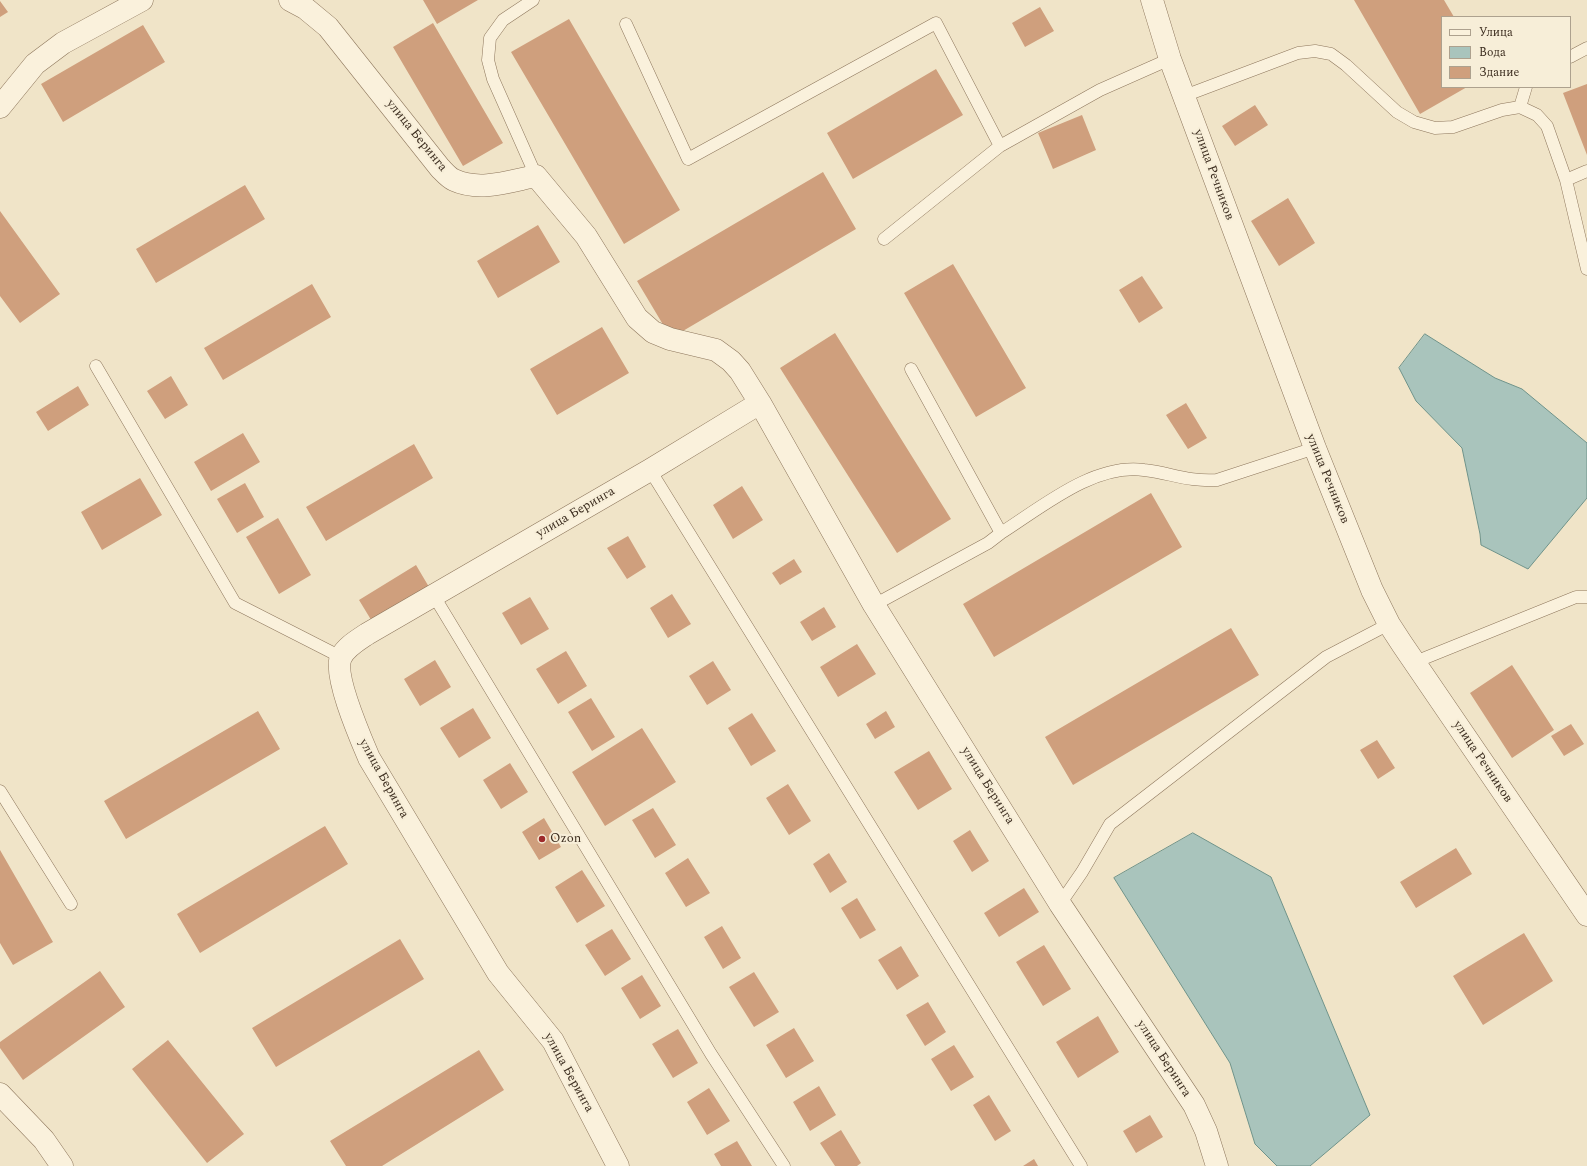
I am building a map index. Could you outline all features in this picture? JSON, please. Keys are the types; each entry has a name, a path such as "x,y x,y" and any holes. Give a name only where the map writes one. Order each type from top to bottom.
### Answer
{"street":[{"path":"0,107 35,64 63,43 142,0"},
{"name":"улица Беринга","path":"290,0 305,8 328,27 440,168 453,180 471,185 490,186 536,176 586,236 637,318 653,332 670,339 716,350 731,361 740,371 760,403 874,604 1060,904 1194,1105 1206,1131 1217,1166"},
{"name":"улица Речников","path":"1152,0 1170,59 1315,448 1372,590 1389,624 1587,915"},
{"name":"улица Беринга","path":"618,1166 553,1041 498,973 369,758 353,721 340,673 341,657 351,645 367,634 650,470 760,403"},
{"path":"0,1094 44,1140 62,1166"}],"lane":[{"path":"533,0 503,20 490,38 488,60 493,79 536,176"},
{"path":"626,24 688,159 936,23 1000,146"},
{"path":"1571,56 1587,48"},
{"path":"1184,96 1298,53 1315,51 1332,54 1397,112 1414,122 1435,128 1453,127 1502,110 1520,108 1536,115 1547,126 1566,180 1587,269"},
{"path":"884,239 1000,146 1100,90 1170,59"},
{"path":"1520,108 1526,88"},
{"path":"1566,180 1587,171"},
{"path":"96,366 235,603 341,657"},
{"path":"911,369 1002,533"},
{"path":"874,604 988,543 1079,483 1103,473 1130,469 1144,470 1201,481 1217,480 1315,448"},
{"path":"650,470 1080,1166"},
{"path":"434,596 707,1047 784,1166"},
{"path":"1415,662 1576,597 1587,597"},
{"path":"1060,904 1082,872 1110,824 1326,657 1389,624"},
{"path":"0,791 71,904"}],"water":[{"path":"1425,334 1495,378 1522,389 1587,443 1587,498 1528,569 1481,545 1462,448 1416,401 1399,368"},
{"path":"1193,833 1271,877 1370,1115 1310,1166 1277,1166 1255,1144 1230,1063 1114,878"}],"building":[{"path":"423,0 478,0 437,24"},
{"path":"1354,0 1444,0 1453,16 1441,16 1441,88 1465,88 1420,114"},
{"path":"0,1 8,12 0,17"},
{"path":"1040,7 1054,31 1025,47 1012,23"},
{"path":"569,19 680,210 624,244 511,52"},
{"path":"433,23 503,143 463,166 393,47"},
{"path":"143,25 165,62 63,122 41,84"},
{"path":"936,69 963,115 853,179 827,133"},
{"path":"1587,84 1587,155 1563,93"},
{"path":"1255,105 1268,125 1235,146 1222,126"},
{"path":"1082,115 1096,150 1053,169 1038,133"},
{"path":"823,172 856,229 671,338 637,281"},
{"path":"245,185 265,219 156,283 136,249"},
{"path":"1288,198 1315,243 1279,266 1251,221"},
{"path":"0,211 60,294 20,323 0,296"},
{"path":"538,225 560,262 498,298 477,261"},
{"path":"953,264 1026,388 976,417 904,293"},
{"path":"1142,276 1163,308 1139,323 1119,290"},
{"path":"312,284 331,317 223,380 204,348"},
{"path":"602,327 629,373 557,415 530,369"},
{"path":"835,333 951,519 897,553 780,368"},
{"path":"171,376 188,405 165,419 147,391"},
{"path":"78,386 89,405 48,431 36,412"},
{"path":"1186,403 1207,438 1188,449 1166,415"},
{"path":"243,433 260,462 211,491 194,462"},
{"path":"414,444 433,478 326,541 306,507"},
{"path":"140,478 162,515 102,550 81,512"},
{"path":"245,483 264,517 237,533 217,499"},
{"path":"742,486 763,520 733,539 713,505"},
{"path":"1151,493 1182,547 994,657 963,604"},
{"path":"278,518 311,575 279,594 246,537"},
{"path":"628,536 646,567 627,579 607,548"},
{"path":"794,559 802,572 780,585 772,573"},
{"path":"416,565 429,587 373,623 359,600"},
{"path":"672,594 691,624 668,638 650,608"},
{"path":"530,597 549,629 521,645 502,613"},
{"path":"824,607 836,627 812,641 800,622"},
{"path":"1231,628 1259,675 1073,785 1045,737"},
{"path":"857,644 876,674 838,697 820,667"},
{"path":"566,651 587,686 558,704 536,669"},
{"path":"435,660 451,687 420,706 404,679"},
{"path":"713,661 731,690 707,705 689,676"},
{"path":"1512,665 1554,730 1512,758 1470,693"},
{"path":"591,698 615,737 592,751 568,712"},
{"path":"473,708 491,738 459,758 440,728"},
{"path":"258,711 280,749 126,839 104,801"},
{"path":"886,711 895,727 875,739 866,724"},
{"path":"752,713 776,751 751,766 728,728"},
{"path":"1571,724 1584,744 1564,756 1551,736"},
{"path":"642,728 676,782 605,826 572,772"},
{"path":"1377,740 1395,768 1378,779 1360,750"},
{"path":"929,751 952,789 918,810 894,772"},
{"path":"510,763 528,792 501,809 483,780"},
{"path":"788,784 811,821 789,835 766,798"},
{"path":"653,808 676,845 655,858 632,820"},
{"path":"544,818 561,847 539,860 522,832"},
{"path":"325,826 348,864 200,953 177,914"},
{"path":"970,830 989,861 972,872 953,841"},
{"path":"1456,848 1472,874 1416,908 1400,882"},
{"path":"0,850 53,942 13,965 0,943"},
{"path":"829,853 847,882 830,893 813,864"},
{"path":"688,858 710,893 686,907 665,873"},
{"path":"582,870 605,906 577,923 555,887"},
{"path":"1024,888 1039,912 999,937 984,913"},
{"path":"857,898 876,930 860,939 841,908"},
{"path":"722,926 741,958 723,969 704,937"},
{"path":"612,929 631,959 605,976 585,945"},
{"path":"1524,933 1553,981 1483,1025 1453,976"},
{"path":"400,939 424,979 276,1067 252,1028"},
{"path":"1044,945 1071,989 1043,1006 1016,962"},
{"path":"901,946 919,976 897,990 878,960"},
{"path":"100,971 125,1007 23,1080 0,1048 0,1042"},
{"path":"754,972 779,1012 754,1027 729,987"},
{"path":"642,975 661,1006 640,1019 621,988"},
{"path":"928,1002 946,1032 925,1046 906,1015"},
{"path":"1098,1016 1119,1052 1078,1078 1056,1042"},
{"path":"794,1028 814,1061 786,1078 766,1045"},
{"path":"678,1029 698,1063 673,1078 652,1044"},
{"path":"168,1040 244,1134 207,1163 132,1069"},
{"path":"954,1045 974,1077 951,1091 931,1059"},
{"path":"479,1050 504,1090 382,1166 346,1166 330,1141"},
{"path":"819,1086 836,1115 810,1131 793,1102"},
{"path":"709,1088 730,1121 707,1135 687,1102"},
{"path":"989,1095 1011,1131 995,1141 973,1105"},
{"path":"1150,1115 1163,1137 1136,1153 1123,1131"},
{"path":"841,1130 861,1163 857,1166 835,1166 820,1143"},
{"path":"737,1141 752,1166 721,1166 714,1154"},
{"path":"1034,1159 1038,1166 1023,1166"}],"place":[{"name":"Ozon","path":"542,839"}]}
